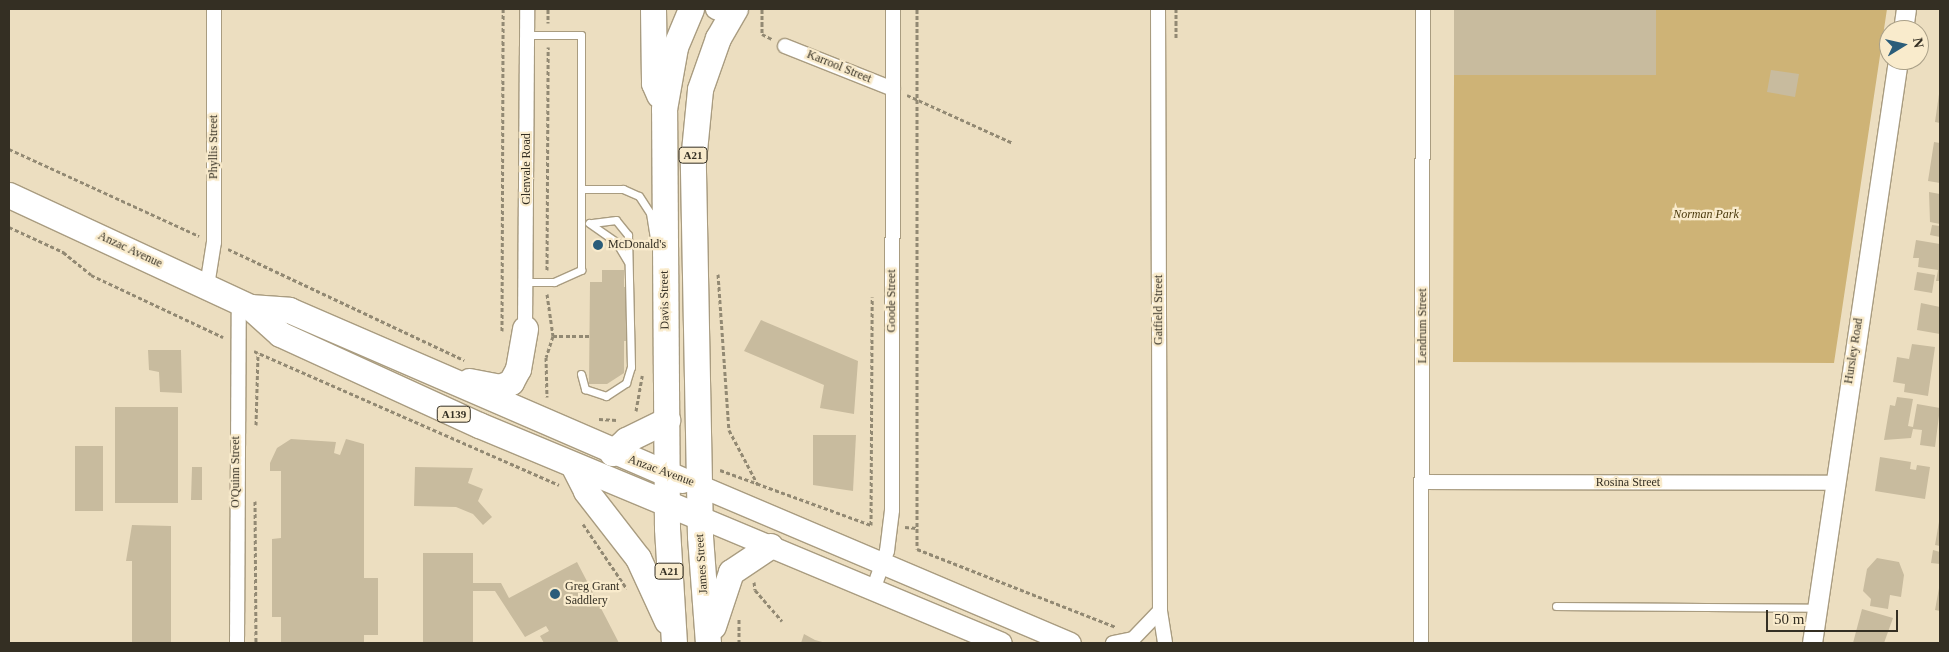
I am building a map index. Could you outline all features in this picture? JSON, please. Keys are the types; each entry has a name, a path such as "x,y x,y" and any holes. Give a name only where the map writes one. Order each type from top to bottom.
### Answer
{"highway":[{"path":"653,9 654,83 664,109"},
{"name":"Davis Street","path":"667,505 664,109 675,47 691,9"},
{"name":"A21","path":"698,485 695,115 708,63 727,11"},
{"name":"Anzac Avenue","path":"9,194 245,304 280,334 573,465 700,517"},
{"name":"Anzac Avenue","path":"245,304 290,310 425,372 612,453 698,485"},
{"path":"425,372 500,387 511,382 518,369 525,329"},
{"path":"612,453 626,440 667,420"},
{"path":"573,465 586,491 638,558 674,640"},
{"name":"James Street","path":"698,485 708,642"},
{"name":"A21","path":"667,505 674,640"},
{"path":"708,642 731,572 770,546"}],"main road":[{"name":"Anzac Avenue","path":"698,485 882,565 1070,643"},
{"name":"Anzac Avenue","path":"700,517 1001,643"}],"street":[{"name":"Phyllis Street","path":"207,286 214,242 214,9"},
{"name":"Glenvale Road","path":"525,329 527,282 527,9"},
{"name":"Goode Street","path":"873,590 882,565 892,510 893,9"},
{"name":"Gatfield Street","path":"1158,9 1160,611 1166,643"},
{"name":"Lendrum Street","path":"1421,643 1423,9"},
{"name":"Karrool Street","path":"785,46 893,89"},
{"name":"Hursley Road","path":"1812,643 1834,483 1896,70"},
{"name":"O'Quinn Street","path":"237,643 236,342 245,304"},
{"name":"Rosina Street","path":"1423,482 1834,483"},
{"path":"1113,643 1133,639 1160,611"}],"lane":[{"path":"527,35 581,35 581,270 547,282 527,282"},
{"path":"581,189 624,189 639,196 650,213 651,235 664,266"},
{"path":"581,223 590,223 610,218 626,228 629,265 630,378 616,392 595,396 585,390 581,374"},
{"path":"590,223 616,242 629,265"},
{"path":"1556,606 1816,608"}],"path":[{"path":"502,336 503,9"},
{"path":"546,397 546,357 553,336 547,282 548,9"},
{"path":"762,9 762,34 785,46"},
{"path":"916,9 917,549 1126,630"},
{"path":"893,89 1013,142"},
{"path":"9,148 468,362"},
{"path":"9,227 63,252 91,275 258,353 560,485 564,493"},
{"path":"717,265 729,430 758,485"},
{"path":"870,525 872,297"},
{"path":"553,336 589,336"},
{"path":"256,429 258,353"},
{"path":"511,382 554,400"},
{"path":"593,417 608,421 624,418"},
{"path":"718,469 870,525 876,525"},
{"path":"255,494 256,643"},
{"path":"578,516 605,555"},
{"path":"903,527 917,528"},
{"path":"754,577 755,590 782,621"}],"green space":[{"name":"Norman Park","path":"1656,9 1887,9 1885,20 1879,20 1879,62 1834,363 1453,362 1454,75 1655,75"}],"building":[{"path":"1454,9 1656,9 1656,75 1454,75"},
{"path":"1771,70 1799,74 1795,97 1767,92"},
{"path":"1940,94 1940,123 1935,122"},
{"path":"1934,142 1940,143 1940,183 1928,181"},
{"path":"1929,192 1940,194 1940,224 1930,222"},
{"path":"1932,225 1940,226 1940,237 1930,235"},
{"path":"1916,240 1940,244 1940,281 1936,281 1938,270 1918,267 1919,258 1913,258"},
{"name":"McDonald's","path":"602,270 624,270 624,287 632,287 632,341 624,341 624,373 607,384 589,384 590,282 602,282"},
{"path":"1917,272 1935,275 1932,293 1914,290"},
{"path":"1921,303 1940,307 1940,334 1917,330"},
{"path":"761,320 858,361 854,414 820,408 824,385 744,351"},
{"path":"1912,344 1935,347 1928,396 1904,392 1905,384 1893,382 1897,357 1909,359"},
{"path":"148,350 181,350 182,393 160,392 159,372 149,370"},
{"path":"1897,397 1913,399 1908,426 1913,427 1917,404 1940,408 1935,447 1920,445 1922,430 1913,429 1911,438 1884,440 1890,405 1895,406"},
{"path":"115,407 178,407 178,503 115,503"},
{"path":"813,435 856,435 853,491 813,485"},
{"path":"291,439 336,442 334,453 340,455 346,439 364,444 364,578 378,578 378,635 364,635 364,643 281,643 281,617 272,617 272,539 281,538 281,471 270,471 270,463 277,448"},
{"path":"75,446 103,446 103,511 75,511"},
{"path":"1880,457 1911,462 1910,469 1916,470 1917,465 1930,467 1925,499 1875,491"},
{"path":"192,467 202,467 202,500 191,500"},
{"path":"415,467 473,468 468,483 483,489 478,501 492,517 483,525 473,514 456,507 414,506"},
{"path":"1940,516 1940,546 1935,545"},
{"path":"132,525 171,526 171,643 132,643 132,561 126,561"},
{"path":"1933,550 1940,552 1940,564 1931,563"},
{"name":"Greg Grant Saddlery","path":"423,553 473,553 473,583 501,583 509,598 577,562 619,643 544,643 540,636 549,631 546,626 525,637 495,591 473,591 473,643 423,643"},
{"path":"1877,558 1899,562 1904,575 1901,597 1890,595 1888,609 1870,606 1871,599 1863,591 1867,569"},
{"path":"1940,588 1940,611 1935,610"},
{"path":"1862,609 1893,618 1884,643 1853,643"},
{"path":"804,634 815,640 826,643 801,643"}],"place":[{"name":"McDonald's","path":"598,245"},
{"name":"Greg Grant Saddlery","path":"555,594"}]}
